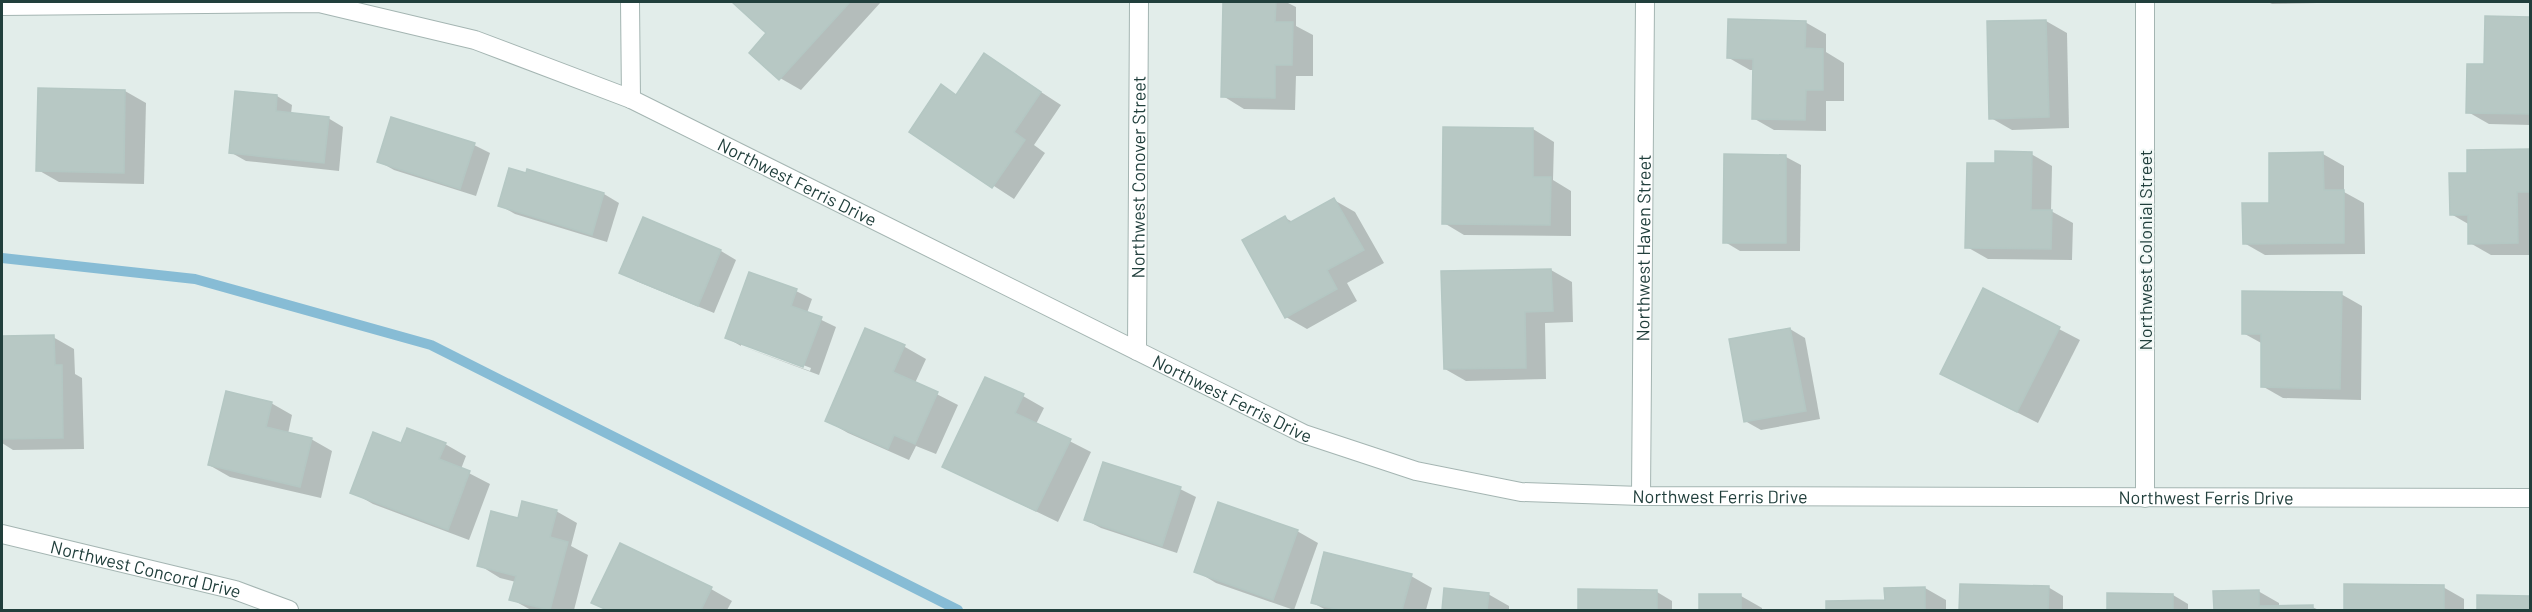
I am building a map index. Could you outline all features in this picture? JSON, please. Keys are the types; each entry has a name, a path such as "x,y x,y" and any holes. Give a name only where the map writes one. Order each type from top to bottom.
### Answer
{"street":[{"path":"630,2 631,99"},
{"name":"Northwest Conover Street","path":"1137,351 1139,2"},
{"name":"Northwest Haven Street","path":"1641,496 1645,2"},
{"name":"Northwest Colonial Street","path":"2145,2 2145,498"},
{"name":"Northwest Ferris Drive","path":"2,6 319,3 474,40 631,99 1304,434 1416,471 1521,492 1641,496 2530,498"},
{"name":"Northwest Concord Drive","path":"2,534 235,590 289,610"}],"building":[{"path":"732,2 850,2 779,80 749,53 766,33"},
{"path":"1223,2 1276,2 1275,22 1293,22 1292,65 1275,65 1275,98 1221,97"},
{"path":"2485,16 2530,17 2530,114 2466,113 2467,64 2484,64"},
{"path":"1728,19 1806,21 1805,48 1823,49 1823,90 1806,90 1805,120 1752,119 1753,59 1727,58"},
{"path":"2046,20 2049,117 1989,119 1987,21"},
{"path":"984,53 1041,92 1014,132 1025,140 992,188 909,132 941,84 956,95"},
{"path":"38,88 125,90 124,173 36,171"},
{"path":"235,91 277,95 276,111 329,117 324,163 229,153"},
{"path":"391,117 475,143 460,189 377,162"},
{"path":"1443,127 1533,128 1533,177 1551,177 1550,225 1442,224"},
{"path":"2530,149 2530,192 2517,192 2518,243 2468,244 2468,215 2450,215 2449,173 2467,173 2467,150"},
{"path":"1995,151 2032,152 2031,210 2052,210 2051,249 1965,248 1967,163 1995,163"},
{"path":"2323,152 2324,190 2344,190 2344,243 2243,244 2242,203 2269,203 2269,153"},
{"path":"1724,154 1786,155 1786,243 1723,243"},
{"path":"509,168 526,173 527,169 604,193 592,235 498,206"},
{"path":"1334,198 1364,250 1327,270 1337,289 1285,318 1242,240 1285,216 1289,223"},
{"path":"643,217 721,250 698,306 619,273"},
{"path":"1551,269 1553,311 1525,312 1526,368 1444,369 1441,271"},
{"path":"749,272 797,289 791,306 822,317 803,367 725,338"},
{"path":"1983,288 2060,327 2017,412 1940,374"},
{"path":"2242,291 2342,292 2340,389 2261,387 2261,334 2242,334"},
{"path":"865,328 905,345 893,372 938,392 915,444 894,435 888,449 825,421"},
{"path":"1790,328 1806,411 1744,422 1729,339"},
{"path":"54,335 55,365 62,365 63,438 2,439 2,336"},
{"path":"985,377 1024,394 1015,413 1071,439 1036,511 942,467"},
{"path":"226,391 272,402 266,427 312,438 300,487 208,465"},
{"path":"407,428 446,443 439,459 470,471 448,530 350,493 373,432 401,443"},
{"path":"1103,462 1181,487 1162,546 1084,520"},
{"path":"522,501 557,510 550,537 568,542 550,610 509,600 516,576 477,566 491,511 518,518"},
{"path":"1218,502 1298,530 1273,600 1194,572"},
{"path":"620,543 712,587 701,610 607,610 591,603"},
{"path":"1324,552 1412,574 1402,610 1339,610 1311,603"},
{"path":"1960,584 2049,586 2048,610 1959,610"},
{"path":"2344,584 2444,585 2444,610 2344,610"},
{"path":"1925,587 1925,610 1826,610 1826,601 1885,600 1884,588"},
{"path":"1444,588 1489,593 1487,610 1442,610"},
{"path":"1578,589 1657,590 1657,610 1578,610"},
{"path":"2259,590 2259,606 2313,605 2313,610 2214,610 2213,591"},
{"path":"2107,593 2173,594 2173,610 2107,610"},
{"path":"1699,594 1741,594 1741,610 1699,610"},
{"path":"2477,595 2530,596 2530,610 2477,610"}],"waterway":[{"path":"2,258 195,279 431,345 958,610"}]}
